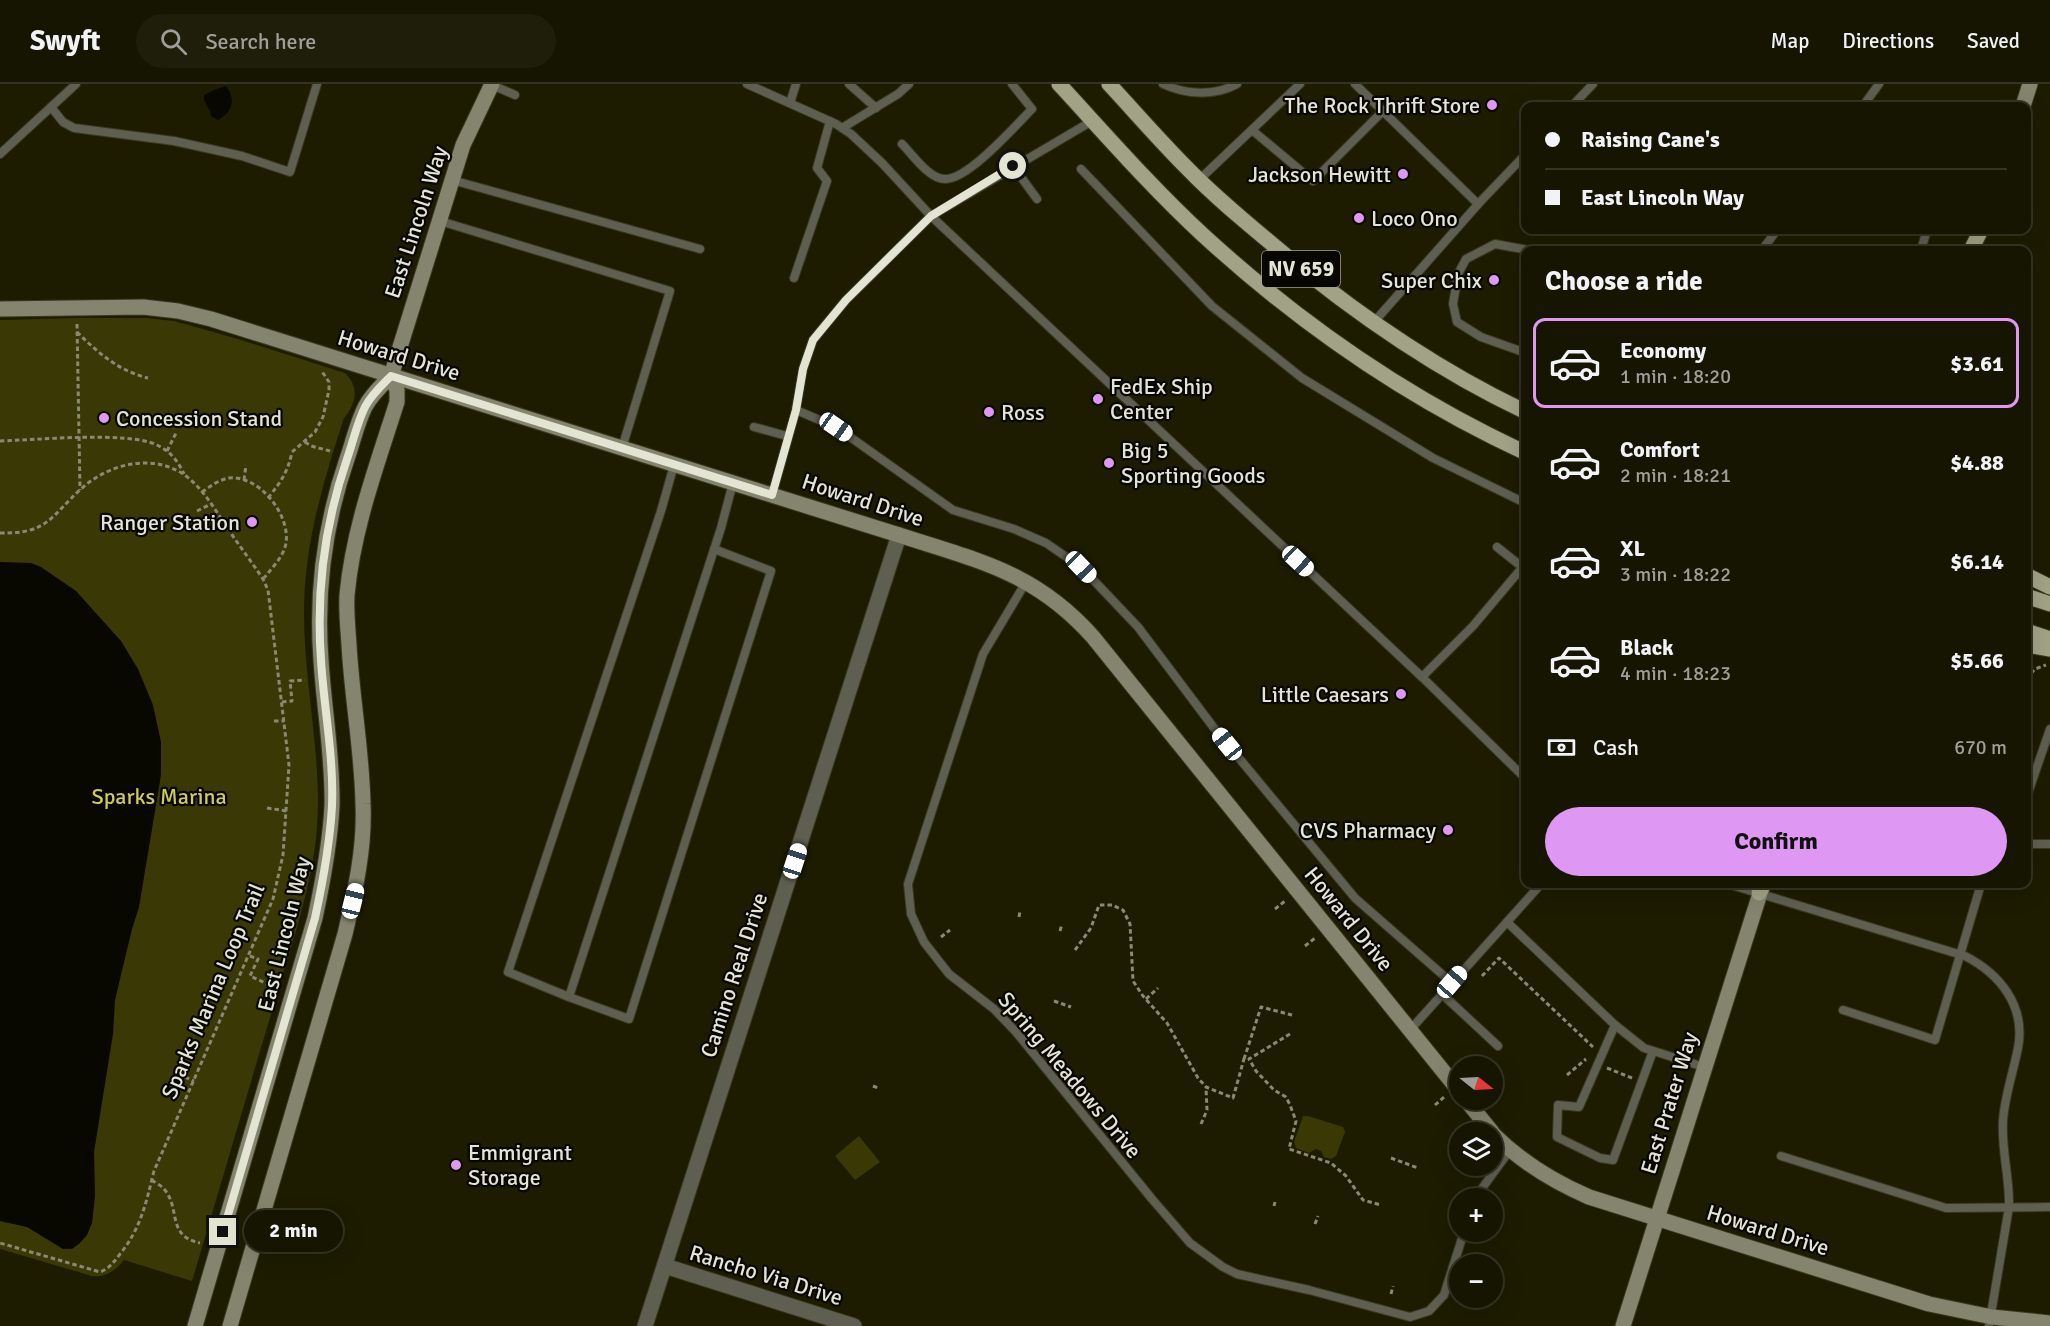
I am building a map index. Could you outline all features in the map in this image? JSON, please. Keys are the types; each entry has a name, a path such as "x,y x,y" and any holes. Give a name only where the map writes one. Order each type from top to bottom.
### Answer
{"main road":[{"name":"NV 659","path":"1059,84 1139,172 1202,235 1318,330 1370,367 1445,413 1521,451"},
{"name":"NV 659","path":"1109,84 1199,180 1316,282 1455,374 1521,409"},
{"path":"2031,577 2050,587"},
{"path":"2031,597 2050,603"},
{"path":"2031,633 2050,639"},
{"path":"2031,646 2050,649"}],"street":[{"name":"East Lincoln Way","path":"195,1326 315,918 325,871 332,805 329,730 321,659 323,565 334,501 365,406 391,376 463,146 492,84"},
{"path":"2024,102 2030,84"},
{"name":"Howard Drive","path":"0,309 143,307 178,311 211,319 900,535 996,566 1026,581 1052,598 1092,637 1449,1078"},
{"name":"East Lincoln Way","path":"230,1326 345,934 357,884 363,838 363,803 350,665 347,596 363,510 397,402 397,390 391,376"},
{"name":"Camino Real Drive","path":"645,1326 900,535"},
{"name":"East Prater Way","path":"1623,1326 1761,888"},
{"name":"Howard Drive","path":"1474,1110 1483,1122"},
{"name":"Howard Drive","path":"1503,1143 1535,1170 1560,1185 1589,1197 1929,1304 1991,1321 2050,1323"},
{"name":"Rancho Via Drive","path":"665,1266 854,1326"}],"lane":[{"path":"0,154 76,84"},
{"path":"51,107 63,122 74,128 174,141 242,156 290,172 317,84"},
{"path":"492,84 515,95"},
{"path":"747,84 842,128 882,163 931,216 1422,677 1521,774"},
{"path":"790,103 796,84"},
{"path":"849,84 876,108"},
{"path":"842,128 898,94 909,84"},
{"path":"902,144 930,173 944,180 959,176 986,155 1032,109 1011,84"},
{"path":"1163,84 1189,92 1209,93 1238,84"},
{"path":"1199,180 1300,84"},
{"path":"1355,84 1478,204"},
{"path":"1576,102 1593,84"},
{"path":"1866,102 1879,84"},
{"path":"1252,130 1313,181 1383,111"},
{"path":"794,278 827,181 817,168 830,121"},
{"path":"772,495 796,410 803,369 813,340 846,300 931,216 1092,121"},
{"path":"1374,322 1478,204 1521,159"},
{"path":"1013,166 1037,199"},
{"path":"1081,169 1212,306 1302,378 1433,458 1521,501"},
{"path":"453,180 700,249"},
{"path":"440,221 670,291 622,448"},
{"path":"1521,249 1495,244 1467,260 1458,274 1454,304 1457,322 1481,337 1521,351"},
{"path":"796,410 836,427 953,510 1046,543 1081,567 1138,627 1214,728 1354,898 1452,982"},
{"path":"754,427 787,436"},
{"path":"674,465 661,511 508,972 628,1019 771,571 714,549"},
{"path":"569,997 714,549 733,483"},
{"path":"1497,546 1521,565"},
{"path":"1422,677 1473,626 1521,570"},
{"name":"Spring Meadows Drive","path":"1026,581 983,654 908,884 911,914 924,942 949,974 994,1009 1016,1032 1152,1200 1190,1243 1223,1267 1238,1274 1410,1317 1429,1311 1444,1295 1461,1242"},
{"path":"2031,784 2050,729"},
{"path":"2031,844 2050,844"},
{"path":"1410,1030 1537,888"},
{"path":"1766,888 1804,906 1959,954 1982,965 2008,992 2016,1011 2019,1029 2018,1046 2006,1094 2003,1122 2003,1151 2009,1207 1991,1321"},
{"path":"1843,1010 1935,1040 1980,888"},
{"path":"1507,922 1615,1024 1644,1048 1704,1066"},
{"path":"1442,994 1498,1046"},
{"path":"1615,1024 1579,1107 1558,1105 1557,1137 1600,1158 1613,1160 1653,1051"},
{"path":"1482,1188 1510,1150"},
{"path":"1781,1156 1946,1208 2050,1207"}],"path":[{"path":"78,322 80,490"},
{"path":"77,332 93,349 121,369 148,378"},
{"path":"268,498 285,477 292,452 315,432 323,417 329,382 321,368"},
{"path":"167,451 176,433"},
{"path":"0,441 128,438 155,444 167,451 179,463 184,475"},
{"path":"305,442 330,451"},
{"name":"Sparks Marina Loop Trail","path":"0,533 28,532 53,519 80,490 99,474 122,465 143,463 163,466 184,475 211,504 263,579 268,590 289,765 288,811 283,855 273,899 152,1180 142,1219 130,1242 108,1269 100,1272 0,1243"},
{"path":"244,480 246,465"},
{"path":"202,492 218,481 234,477 261,490 277,509 286,526 286,545 277,562 263,579"},
{"path":"198,511 211,504"},
{"path":"2031,674 2035,669 2050,662"},
{"path":"282,702 292,701 290,681 305,680"},
{"path":"274,721 284,721"},
{"path":"267,808 288,811"},
{"path":"1275,909 1286,900"},
{"path":"1075,950 1091,928 1099,905 1113,905 1123,909 1130,924 1133,981 1167,1023 1198,1078 1206,1087 1233,1098 1261,1006 1292,1015"},
{"path":"1019,917 1020,911"},
{"path":"1060,931 1062,924"},
{"path":"941,937 950,930"},
{"path":"1305,946 1315,938"},
{"path":"250,956 258,959 250,976 274,987"},
{"path":"1482,976 1499,958 1595,1048 1567,1075"},
{"path":"1146,999 1158,988"},
{"path":"1054,1001 1071,1007"},
{"path":"1246,1059 1290,1034"},
{"path":"1246,1059 1274,1090 1286,1097 1290,1105 1296,1120 1288,1149 1331,1163 1346,1176 1364,1200 1381,1205"},
{"path":"1605,1067 1633,1079"},
{"path":"185,1077 194,1081"},
{"path":"873,1086 879,1088"},
{"path":"1201,1124 1208,1110 1206,1087"},
{"path":"1435,1104 1444,1097"},
{"path":"1391,1158 1418,1167"},
{"path":"152,1180 164,1189 172,1204 176,1226 183,1236 200,1243"},
{"path":"1274,1206 1275,1202"},
{"path":"1315,1224 1318,1216"},
{"path":"1391,1294 1393,1286"}],"green space":[{"name":"Sparks Marina","path":"146,318 174,321 238,339 345,373 353,384 355,396 344,418 322,490 307,563 305,641 318,782 318,811 313,861 297,926 192,1281 124,1260 118,1267 102,1276 92,1276 0,1249 0,320"},
{"path":"1303,1116 1343,1127 1345,1132 1336,1156 1331,1159 1324,1157 1321,1151 1316,1149 1309,1153 1296,1148 1294,1142"},
{"path":"859,1136 880,1162 855,1180 835,1156"}],"shaded area":[{"path":"226,86 231,96 231,105 227,113 218,120 211,116 204,95"},
{"path":"0,562 31,563 41,567 76,591 121,641 138,669 153,705 161,742 161,775 139,907 115,1000 113,1034 94,1152 95,1196 92,1223 87,1235 72,1249 63,1249 27,1227 0,1221"}],"place":[{"name":"The Rock Thrift Store","path":"1492,105"},
{"name":"Jackson Hewitt","path":"1403,174"},
{"name":"Loco Ono","path":"1359,218"},
{"name":"Super Chix","path":"1494,280"},
{"name":"FedEx Ship Center","path":"1098,399"},
{"name":"Ross","path":"989,412"},
{"name":"Concession Stand","path":"104,418"},
{"name":"Big 5 Sporting Goods","path":"1109,463"},
{"name":"Ranger Station","path":"252,522"},
{"name":"Little Caesars","path":"1401,694"},
{"name":"CVS Pharmacy","path":"1448,830"},
{"name":"Emmigrant Storage","path":"456,1165"}],"route":[{"path":"223,1232 315,918 325,871 332,805 329,730 321,659 323,565 334,501 365,406 391,376 772,495 796,410 803,369 813,340 846,300 931,216 1013,166"}]}
